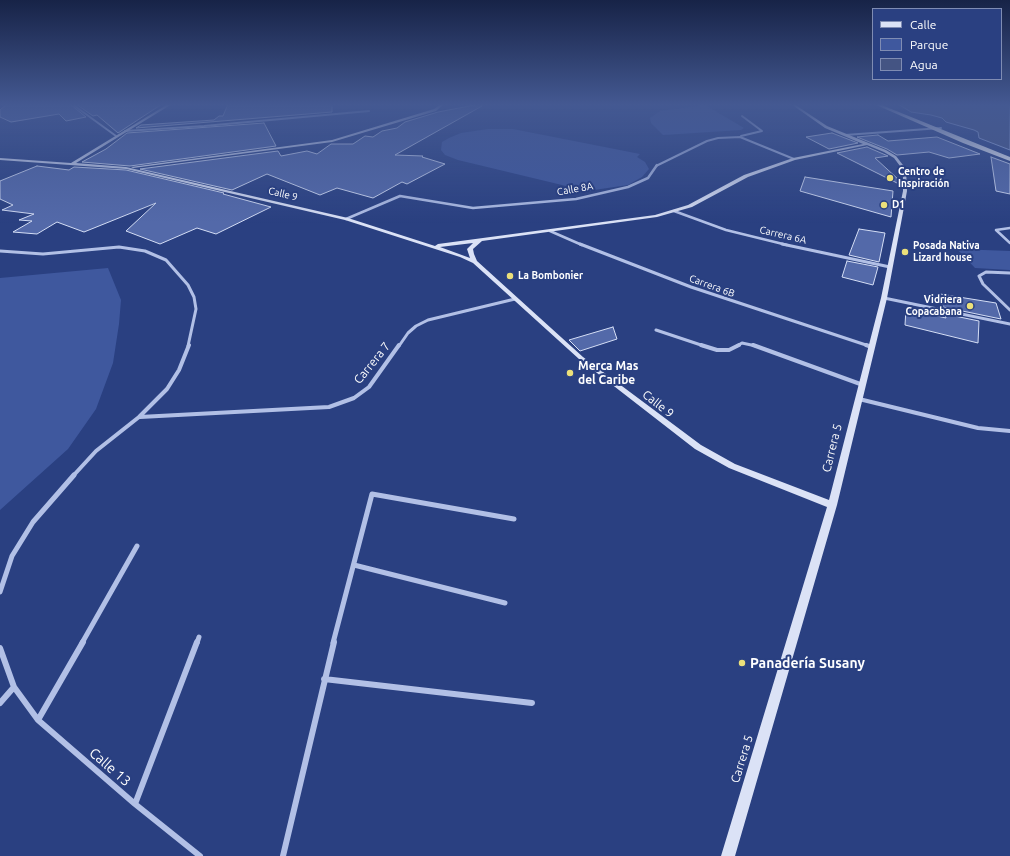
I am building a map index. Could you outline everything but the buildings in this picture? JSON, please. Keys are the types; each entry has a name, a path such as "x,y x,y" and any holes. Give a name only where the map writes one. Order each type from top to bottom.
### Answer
{"highway":[{"path":"971,144 1010,159"},
{"path":"982,144 1010,155"}],"street":[{"path":"72,164 104,144"},
{"path":"0,159 126,168 314,144"},
{"name":"Calle 8A","path":"346,219 400,196 473,208 576,199 628,187 648,178 656,165 701,144"},
{"name":"Calle 8A","path":"757,144 794,159"},
{"name":"Calle 9","path":"433,246 627,221 674,211 690,206 746,176 794,159 868,144"},
{"name":"Carrera 5","path":"728,856 832,505 884,298 905,191 904,170 895,157 868,144"},
{"path":"167,178 162,172 164,169 186,161"},
{"name":"Calle 9","path":"126,168 346,219 433,246 475,262 581,358 698,447 732,466 832,505"},
{"name":"Carrera 6A","path":"674,211 726,230 890,267"},
{"path":"1010,228 996,230 1010,243"},
{"name":"Carrera 6B","path":"550,231 631,265 872,347"},
{"path":"475,262 470,254 470,249 482,240"},
{"path":"0,251 43,254 119,247 132,248 158,255 166,260 188,285 194,297 196,309 190,340 179,370 167,390 139,417 96,451 33,522 12,556 0,592"},
{"path":"1010,273 986,272 978,276 983,284 1010,310"},
{"path":"884,298 1010,324"},
{"name":"Carrera 7","path":"139,417 329,407 354,398 369,387 408,333 416,326 428,320 515,299"},
{"path":"656,330 717,350 729,350 742,343 748,343 862,385"},
{"path":"859,399 978,428 1010,431"},
{"path":"284,856 324,679 372,494 514,519"},
{"path":"38,720 137,546"},
{"path":"354,565 505,603"},
{"path":"135,804 199,637"},
{"name":"Calle 13","path":"0,648 14,687 38,720 135,804 200,856"},
{"path":"324,679 532,703"},
{"path":"0,703 14,687"}],"green space":[{"path":"442,144 589,144 640,154 637,157 645,162 649,169 642,177 628,185 587,191 458,160 445,155 441,150"},
{"path":"957,249 1010,251 1010,270 975,268"},
{"path":"108,268 121,300 119,324 113,363 96,409 68,449 0,510 0,278"}],"water":[{"path":"994,144 1010,144 1010,150"}],"place":[{"name":"Centro de Inspiración","path":"890,178"},
{"name":"D1","path":"884,205"},
{"name":"Posada Nativa Lizard house","path":"905,252"},
{"name":"La Bombonier","path":"510,276"},
{"name":"Vidriera Copacabana","path":"970,306"},
{"name":"Merca Mas del Caribe","path":"570,373"},
{"name":"Panadería Susany","path":"742,663"}]}
